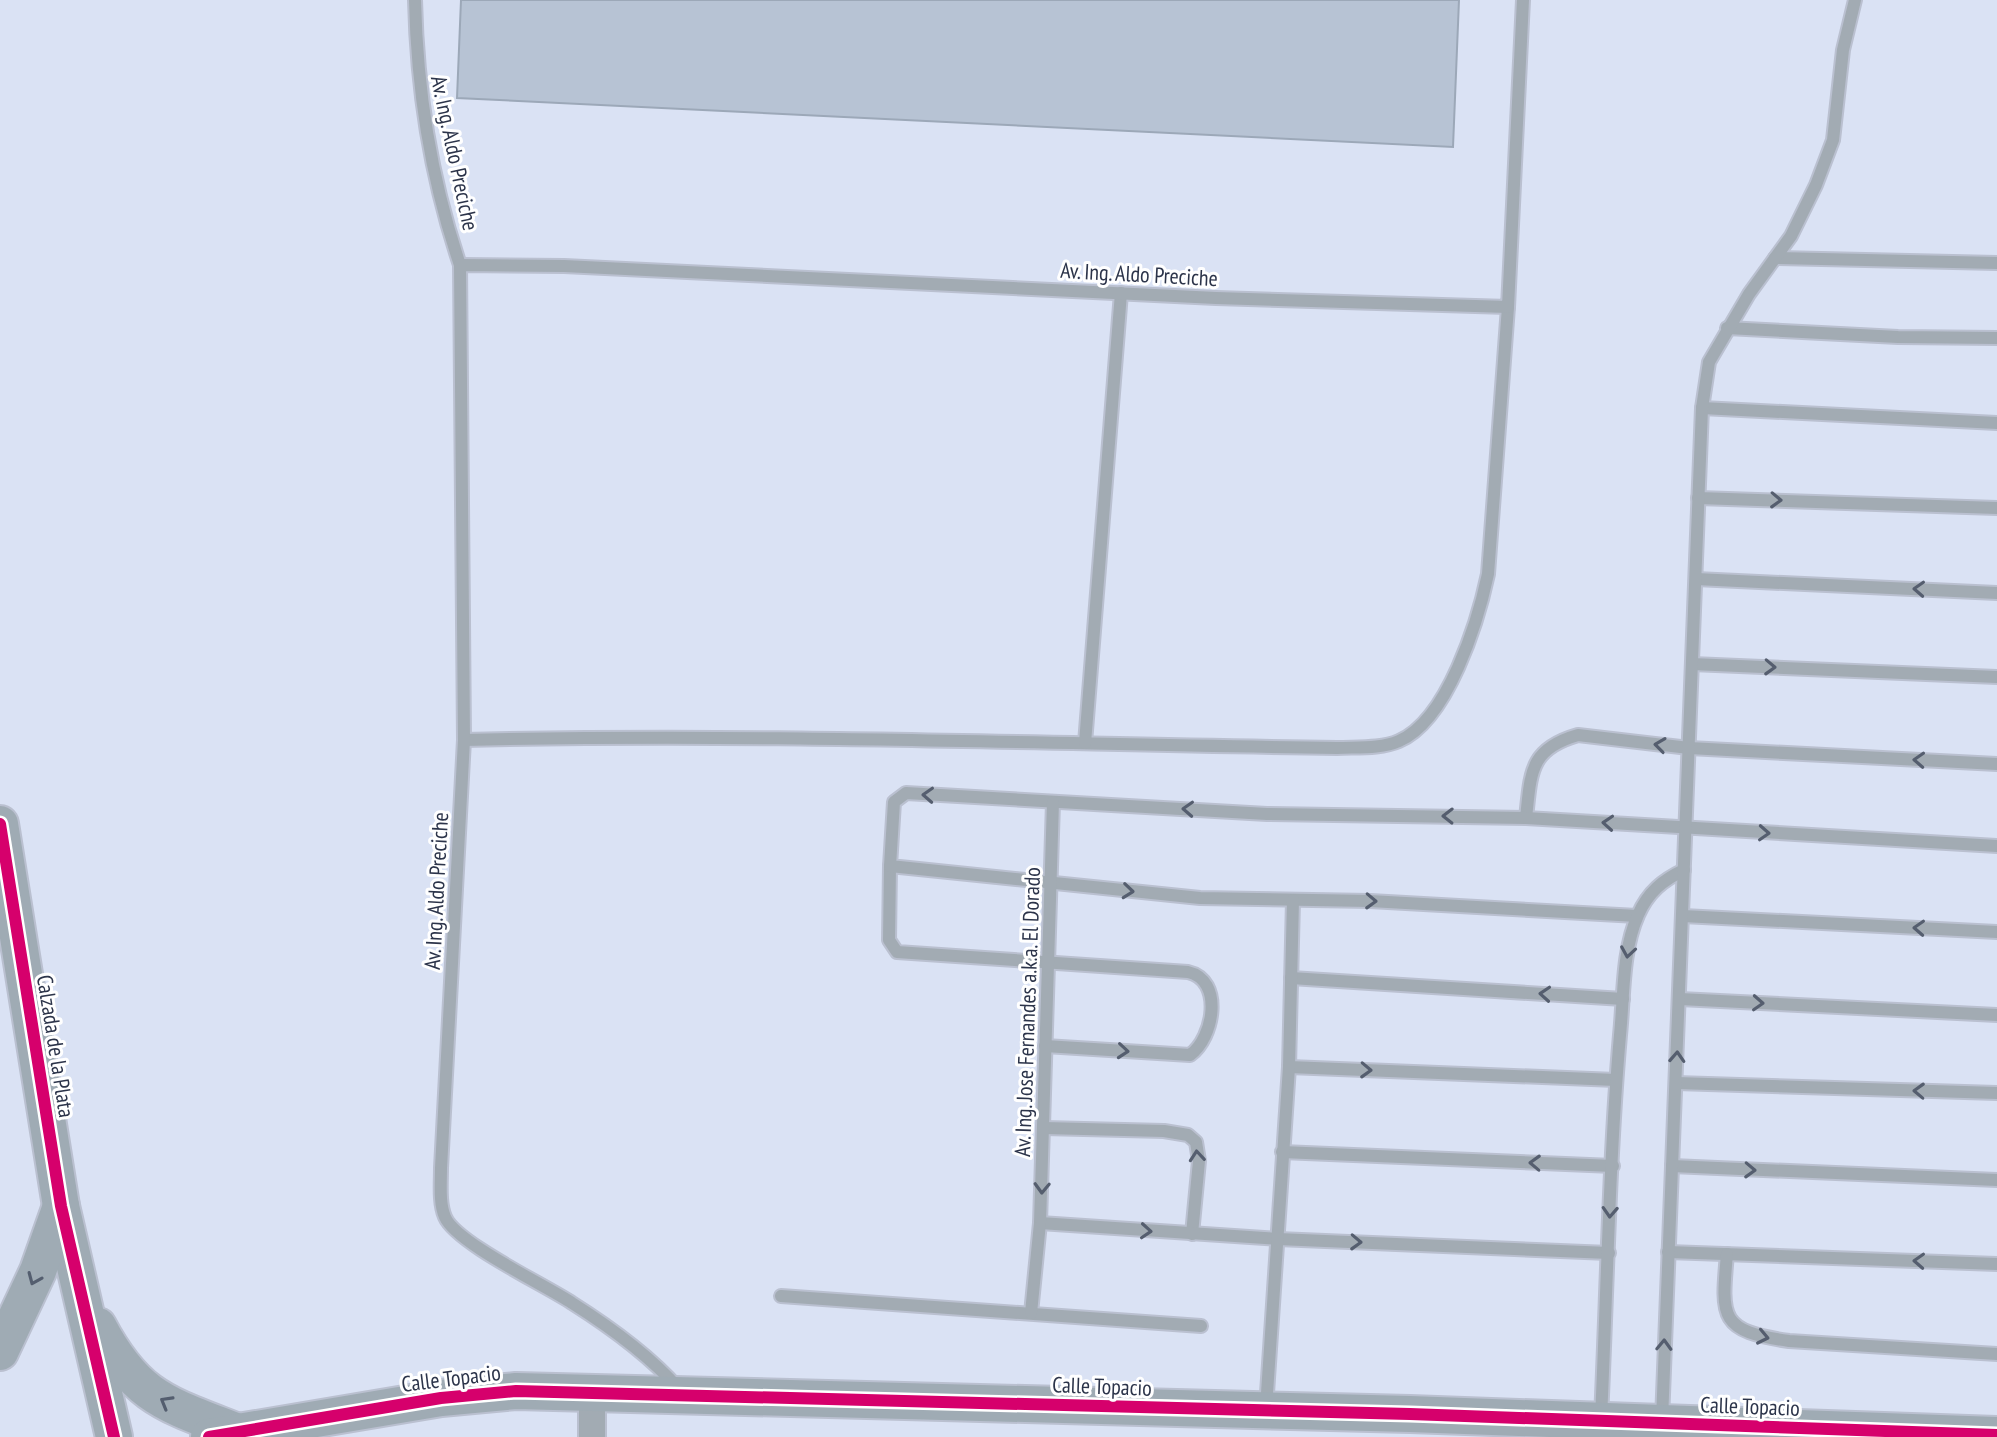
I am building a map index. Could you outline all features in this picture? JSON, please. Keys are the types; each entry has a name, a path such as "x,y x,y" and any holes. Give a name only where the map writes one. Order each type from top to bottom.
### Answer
{"street":[{"name":"Calzada de la Plata","path":"0,824 61,1206 76,1274"},
{"path":"0,1352 38,1271 61,1206"},
{"path":"76,1274 113,1354 135,1382 168,1405 223,1434"},
{"path":"76,1274 114,1437"},
{"name":"Calle Topacio","path":"223,1434 441,1398 516,1391 1266,1410 1411,1420 1601,1421 1997,1435"},
{"path":"592,1392 592,1437"}],"lane":[{"name":"Av. Ing. Aldo Preciche","path":"415,0 416,62 421,105 447,227 460,265 464,740 441,1168 445,1218 461,1237 573,1303 632,1345 663,1371 684,1395"},
{"path":"464,740 673,736 1337,748 1399,741 1419,727 1437,703 1466,652 1479,615 1488,574 1508,307 1523,0"},
{"path":"1662,1423 1702,408 1709,362 1727,328 1791,236 1816,185 1833,140 1843,50 1855,0"},
{"path":"1775,258 1997,263"},
{"name":"Av. Ing. Aldo Preciche","path":"460,265 551,265 1121,293 1508,307"},
{"path":"1085,743 1121,293"},
{"path":"1727,328 1997,338"},
{"path":"1702,408 1997,423"},
{"path":"1698,498 1997,508"},
{"path":"1696,579 1997,593"},
{"path":"1692,664 1997,677"},
{"path":"1526,818 1531,773 1545,750 1578,735 1689,748 1997,764"},
{"path":"1045,1046 1190,1055 1200,1049 1205,1039 1211,1008 1206,982 1198,974 897,952 889,940 890,866 894,802 906,793 1267,814 1526,818 1997,846"},
{"name":"Av. Ing. Jose Fernandes a.k.a. El Dorado","path":"1031,1313 1040,1223 1053,802"},
{"path":"890,866 1200,898 1370,901 1637,916"},
{"path":"1601,1421 1616,1080 1629,942 1637,916 1657,886 1684,870"},
{"path":"1266,1410 1289,1067 1293,900"},
{"path":"1683,916 1997,932"},
{"path":"1291,978 1623,999"},
{"path":"1680,999 1997,1015"},
{"path":"1289,1067 1616,1080"},
{"path":"1676,1083 1997,1093"},
{"path":"1044,1128 1164,1131 1188,1135 1196,1142 1199,1161 1192,1234"},
{"path":"1282,1152 1613,1166"},
{"path":"1672,1166 1997,1180"},
{"path":"1040,1223 1278,1239 1609,1253"},
{"path":"1668,1252 1997,1264"},
{"path":"1727,1254 1725,1309 1730,1321 1741,1331 1757,1337 1997,1354"},
{"path":"781,1296 1201,1326"}],"building":[{"path":"461,0 1459,0 1453,147 457,98"}],"cycle path":[{"path":"0,824 61,1206 114,1437"},
{"path":"209,1437 441,1398 516,1391 1410,1414 1997,1435"}]}
